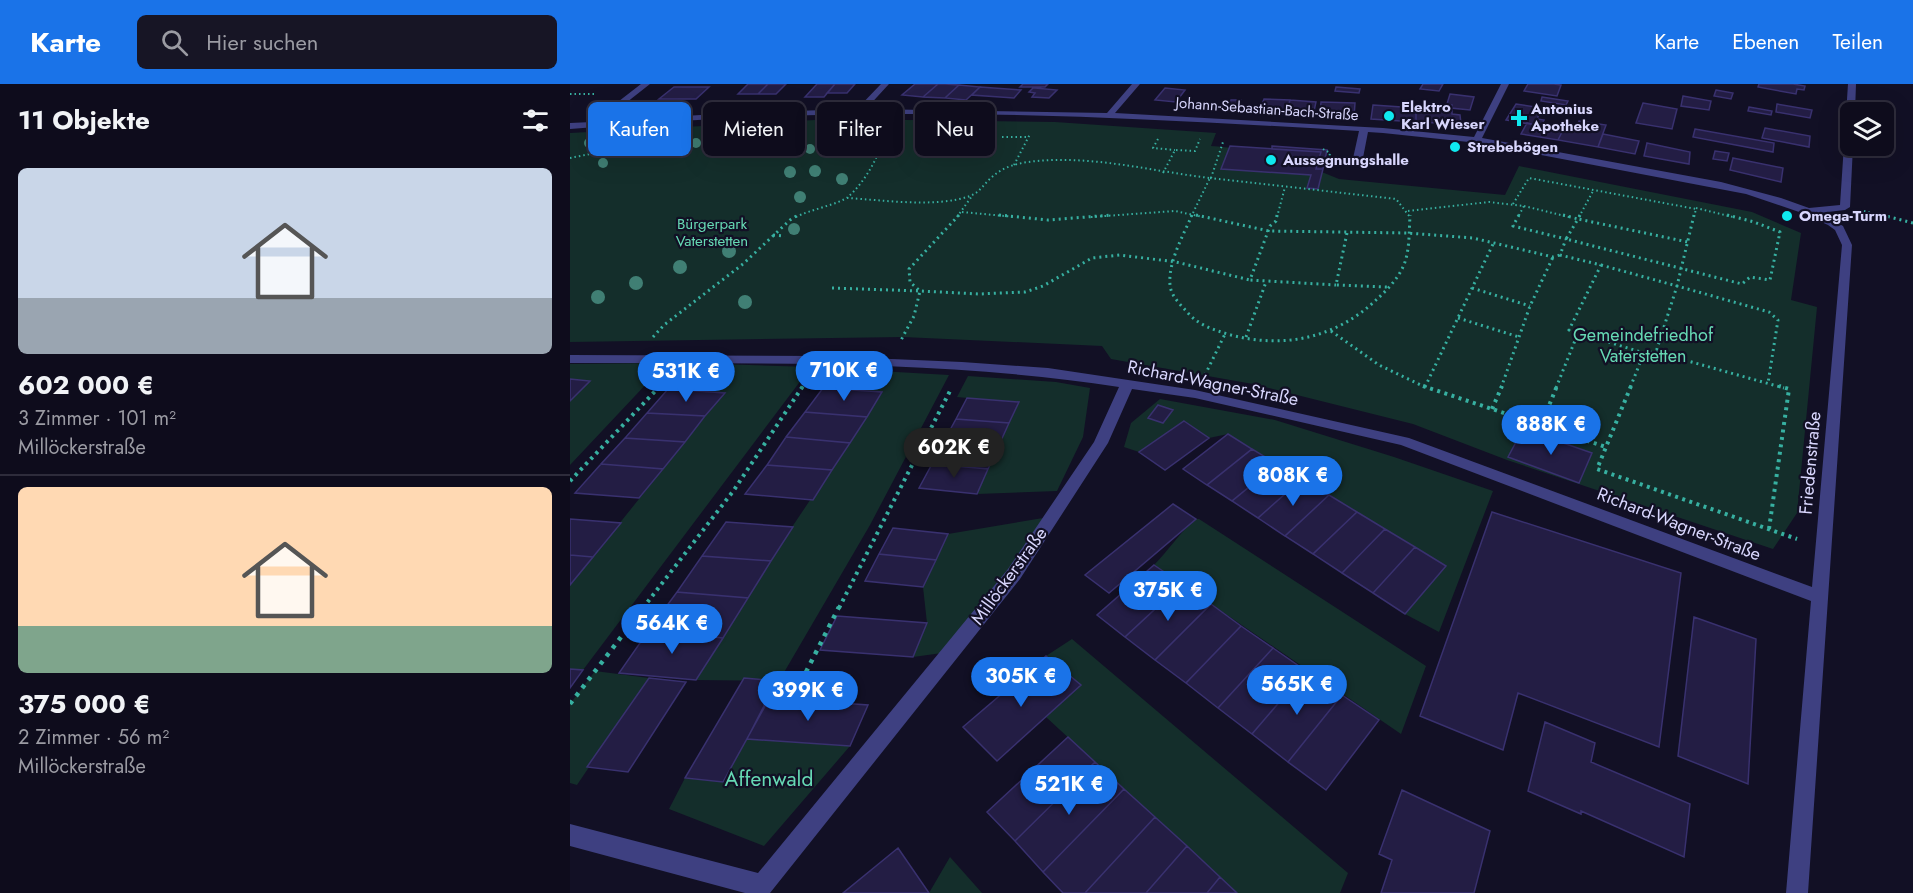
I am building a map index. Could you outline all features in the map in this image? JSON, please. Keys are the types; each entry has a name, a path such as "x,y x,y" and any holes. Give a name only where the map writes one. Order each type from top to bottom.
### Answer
{"street":[{"path":"622,102 646,84"},
{"path":"868,102 885,84"},
{"path":"1110,114 1136,84"},
{"path":"1477,140 1505,84"},
{"path":"1810,211 1845,207 1852,84"},
{"name":"Johann-Sebastian-Bach-Straße","path":"903,111 1110,114 1364,130 1477,140 1739,189 1785,201 1810,211"},
{"name":"Johann-Sebastian-Bach-Straße","path":"691,119 817,113"},
{"name":"Johann-Sebastian-Bach-Straße","path":"570,126 588,124"},
{"path":"1357,163 1364,130"},
{"name":"Friedenstraße","path":"1797,893 1847,245 1839,228 1810,211"},
{"name":"Richard-Wagner-Straße","path":"570,359 821,360 962,366 1048,372 1195,394 1404,441 1819,597"},
{"name":"Millöckerstraße","path":"759,889 1014,574 1101,443 1127,384"},
{"path":"570,835 759,889"}],"path":[{"path":"570,94 603,94"},
{"path":"1160,134 1153,148 1195,151 1201,136 1191,136"},
{"path":"1002,137 1028,138 1014,165"},
{"path":"1323,142 1322,148 1330,153 1328,165 1338,162"},
{"path":"920,291 910,282 909,269 962,212 972,196 998,172 1014,165 1044,161 1089,161 1210,178 1396,199 1410,216 1407,232 1408,259 1399,276 1347,323 1312,338 1271,341 1246,338 1225,334 1194,320 1176,300 1170,284 1173,262 1210,178 1221,147"},
{"path":"1163,172 1174,150"},
{"path":"847,198 873,166 877,156"},
{"path":"873,166 880,166"},
{"path":"1513,204 1529,178 1696,209 1754,222 1780,232 1770,280 1750,277 1742,284 1513,226 1524,206"},
{"path":"1250,280 1270,226 1276,221 1285,187"},
{"path":"1560,255 1566,239 1593,191"},
{"path":"633,360 664,325 743,264 785,223 808,210 847,198 942,199 972,196"},
{"path":"1408,211 1489,202 1513,204 1688,243"},
{"path":"1845,207 1913,223"},
{"path":"1656,352 1677,286 1696,209"},
{"path":"962,212 1048,220 1148,211 1194,214 1269,231 1407,232 1494,242 1553,257 1560,255 1769,312 1778,320 1768,383"},
{"path":"1336,285 1347,233"},
{"path":"772,235 785,236"},
{"path":"1425,387 1494,242"},
{"path":"832,288 988,293 1033,290 1098,256 1119,255 1173,262 1250,280 1387,288"},
{"path":"1492,410 1530,306 1553,257"},
{"path":"1601,265 1569,330 1644,353 1656,352 1789,388 1769,529"},
{"path":"1246,338 1266,281"},
{"path":"1472,288 1530,306"},
{"path":"903,337 914,316 920,291"},
{"path":"1458,318 1519,337"},
{"path":"1330,330 1379,365 1425,387 1606,447"},
{"path":"1541,425 1578,333"},
{"path":"1204,376 1225,334"},
{"path":"1644,353 1597,469 1783,534"},
{"path":"570,481 685,360"},
{"path":"570,704 734,490 821,360"},
{"path":"806,672 962,366"}],"green space":[{"name":"Gemeindefriedhof Vaterstetten","path":"817,120 817,156 903,156 903,120 915,120 915,156 995,156 995,121 1055,122 1216,133 1211,146 1276,158 1339,179 1505,195 1519,166 1752,212 1801,233 1791,300 1817,307 1797,513 1773,549 1507,460 1413,424 1253,384 1111,359 1102,346 903,337 570,342 570,133 588,132 588,156 691,156 691,127 703,126 703,156 805,156 805,121"},
{"path":"666,363 570,465 570,400 589,381 570,379 570,364"},
{"path":"689,363 811,367 583,670 570,669 570,585 724,393 668,389"},
{"path":"826,368 949,375 870,525 779,681 696,680 792,527 882,393 811,388"},
{"path":"968,376 1056,382 1090,388 1083,437 1057,491 977,494 1018,403 957,397"},
{"path":"1160,399 1275,420 1493,491 1439,632 1405,614 1445,566 1228,434 1209,438 1184,421 1139,452 1124,447 1131,423"},
{"path":"1043,518 1005,576 942,653 913,657 927,623 923,587 948,534"},
{"path":"1196,519 1426,666 1401,734 1154,565"},
{"path":"1072,639 1348,873 1340,893 1236,893 1046,717 1081,685 1046,656"},
{"path":"595,671 649,678 577,785 570,783 570,704"},
{"name":"Affenwald","path":"747,739 850,746 764,846 669,809 685,778 723,782"},
{"path":"950,857 982,893 929,893"}],"building":[{"path":"748,84 768,84 758,94 738,94"},
{"path":"768,84 786,84 776,94 758,94"},
{"path":"817,84 835,84 824,97 805,97"},
{"path":"835,84 855,84 847,93 827,93"},
{"path":"915,84 938,84 923,97 902,95"},
{"path":"938,84 959,85 945,98 923,97"},
{"path":"1023,84 1048,84 1045,87 1020,87"},
{"path":"1423,84 1443,84 1439,91 1420,89"},
{"path":"1528,84 1561,85 1557,96 1524,91"},
{"path":"1759,84 1805,86 1804,90 1797,89 1796,94 1758,87"},
{"path":"959,85 980,87 966,100 945,98"},
{"path":"674,87 709,87 696,99 659,99"},
{"path":"980,87 1021,90 1014,98 972,95"},
{"path":"1336,87 1360,89 1359,93 1335,91"},
{"path":"1033,88 1057,90 1049,98 1032,97 1035,93 1029,92"},
{"path":"1165,88 1185,90 1176,102 1155,100"},
{"path":"1716,90 1733,93 1731,99 1714,96"},
{"path":"1450,94 1474,97 1470,110 1451,108 1452,105 1447,104"},
{"path":"1683,96 1711,101 1709,110 1681,106"},
{"path":"1542,97 1568,101 1566,105 1541,101"},
{"path":"1264,99 1290,100 1286,114 1259,112"},
{"path":"1231,100 1241,100 1237,109 1227,109"},
{"path":"1290,100 1316,102 1313,116 1286,114"},
{"path":"1321,102 1355,103 1354,117 1320,115"},
{"path":"1643,103 1677,109 1672,129 1636,123"},
{"path":"1516,104 1542,108 1537,119 1544,120 1541,126 1506,120"},
{"path":"1777,104 1812,110 1810,118 1776,112"},
{"path":"1373,105 1416,108 1416,122 1371,119"},
{"path":"1749,107 1772,111 1771,115 1748,111"},
{"path":"1416,108 1452,110 1452,114 1460,115 1461,124 1416,122"},
{"path":"1579,121 1606,125 1598,147 1558,140 1563,130 1574,132"},
{"path":"1527,123 1563,130 1558,140 1521,134"},
{"path":"1765,128 1810,136 1809,147 1762,138"},
{"path":"1695,129 1774,143 1773,152 1693,137"},
{"path":"1603,134 1639,141 1635,154 1598,147"},
{"path":"1647,143 1690,152 1689,164 1644,156"},
{"name":"Aussegnungshalle","path":"1230,146 1321,152 1316,169 1323,169 1318,189 1307,188 1311,175 1221,169"},
{"path":"1272,146 1327,150 1323,169 1316,169 1321,152 1272,149"},
{"path":"1715,151 1729,153 1727,161 1713,159"},
{"path":"1733,158 1783,168 1781,182 1730,170"},
{"path":"570,379 590,381 570,401"},
{"path":"823,388 882,392 867,417 805,412"},
{"path":"668,389 725,393 705,416 647,413"},
{"path":"967,398 1019,402 1009,423 956,419"},
{"path":"1158,405 1173,410 1163,423 1148,418"},
{"path":"805,412 867,417 850,443 786,437"},
{"path":"647,413 705,416 685,442 625,438"},
{"path":"956,419 1009,423 999,445 944,441"},
{"path":"1184,421 1209,438 1165,470 1139,452"},
{"path":"1523,429 1592,453 1579,483 1508,457"},
{"path":"1228,434 1252,449 1207,485 1183,469"},
{"path":"786,437 850,443 832,470 767,465"},
{"path":"625,438 685,442 663,469 601,464"},
{"path":"944,441 999,445 988,469 932,464"},
{"path":"1252,449 1277,464 1232,501 1207,485"},
{"path":"601,464 663,469 639,498 575,493"},
{"path":"932,464 988,469 977,494 919,488"},
{"path":"1277,464 1302,479 1258,518 1232,501"},
{"path":"767,465 832,470 813,500 745,494"},
{"path":"1302,479 1329,495 1285,536 1258,518"},
{"path":"1329,495 1357,512 1313,554 1285,536"},
{"path":"1173,504 1196,519 1109,593 1085,575"},
{"path":"1357,512 1385,529 1342,573 1313,554"},
{"path":"1492,512 1681,573 1659,747 1518,693 1503,750 1420,716"},
{"path":"570,519 621,523 593,557 570,555"},
{"path":"726,522 793,527 771,561 702,556"},
{"path":"893,528 948,534 936,560 879,554"},
{"path":"1385,529 1415,547 1373,593 1342,573"},
{"path":"1415,547 1446,566 1405,614 1373,593"},
{"path":"879,554 936,560 923,587 865,581"},
{"path":"570,555 593,557 570,585"},
{"path":"702,556 771,561 748,598 677,592"},
{"path":"1154,565 1182,584 1125,637 1097,615"},
{"path":"1182,584 1211,604 1155,660 1125,637"},
{"path":"677,592 748,598 723,638 649,630"},
{"path":"1211,604 1241,626 1186,683 1155,660"},
{"path":"837,616 927,623 913,657 820,650"},
{"path":"1694,617 1756,639 1748,784 1678,756"},
{"path":"1241,626 1273,648 1218,708 1186,683"},
{"path":"649,630 723,638 696,680 619,673"},
{"path":"1273,648 1306,671 1252,734 1218,708"},
{"path":"1046,656 1081,685 997,761 963,727"},
{"path":"570,669 583,670 570,688"},
{"path":"1306,671 1342,695 1288,762 1252,734"},
{"path":"649,678 686,682 628,772 587,767"},
{"path":"744,678 779,681 723,782 685,778"},
{"path":"1342,695 1379,720 1326,790 1288,762"},
{"path":"768,698 868,705 850,746 747,739"},
{"path":"1545,722 1595,743 1591,762 1690,804 1684,857 1581,811 1581,814 1528,791"},
{"path":"1068,737 1095,762 1015,841 987,812"},
{"path":"1095,762 1124,789 1043,872 1015,841"},
{"path":"1124,789 1155,817 1085,893 1063,893 1043,872"},
{"path":"1402,790 1490,831 1474,893 1381,893 1392,860 1379,854"},
{"path":"1155,817 1187,846 1146,893 1085,893"},
{"path":"1187,846 1220,877 1207,893 1146,893"},
{"path":"898,848 929,893 843,893"},
{"path":"1220,877 1237,893 1207,893"}],"place":[{"name":"Elektro Karl Wieser","path":"1389,116"},
{"name":"Antonius Apotheke","path":"1519,118"},
{"name":"Strebebögen","path":"1455,147"},
{"name":"Aussegnungshalle","path":"1271,160"},
{"name":"Omega-Turm","path":"1787,216"}],"park label":[{"name":"Bürgerpark Vaterstetten","path":"712,232"}]}
